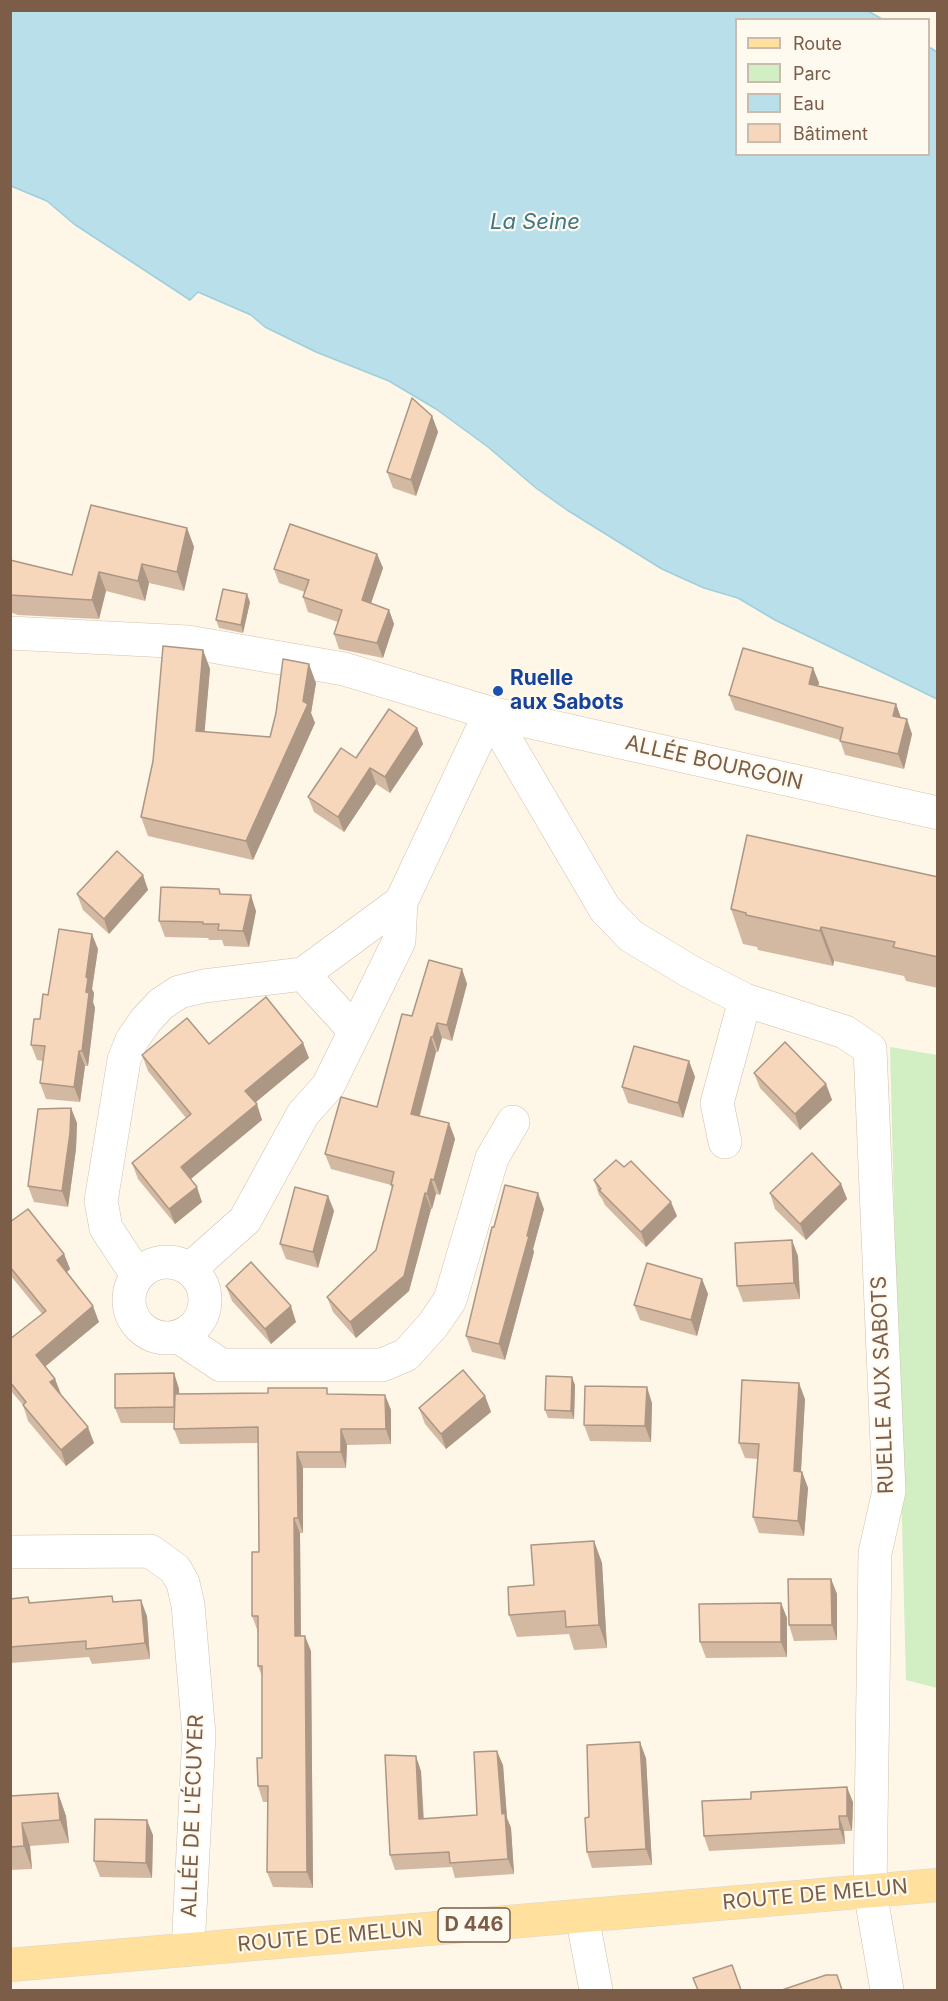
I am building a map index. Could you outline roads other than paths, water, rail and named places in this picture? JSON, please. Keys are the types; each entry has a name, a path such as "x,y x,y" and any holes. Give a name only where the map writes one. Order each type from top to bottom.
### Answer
{"main road":[{"name":"ROUTE DE MELUN","path":"10,1965 938,1885"}],"street":[{"name":"ALLÉE BOURGOIN","path":"10,633 188,642 344,669 490,713 938,813"},
{"path":"190,1269 245,1220 303,1114 328,1086 399,940 401,902 490,713"},
{"name":"RUELLE AUX SABOTS","path":"490,713 605,909 632,936 745,1000 844,1032 870,1049 889,1491 875,1552 870,1891"},
{"path":"137,1275 106,1228 101,1201 124,1060 132,1040 161,1004 179,992 204,986 303,974 401,902"},
{"path":"303,974 355,1031"},
{"path":"725,1142 717,1103 745,1000"},
{"path":"179,1337 221,1365 382,1365 406,1355 433,1325 450,1300 492,1158 513,1122"},
{"path":"157,1263 179,1264 190,1269 204,1288 204,1312 199,1323 179,1337 167,1339 155,1337 144,1331 135,1322 130,1311 131,1286 137,1275 157,1263"},
{"name":"ALLÉE DE L'ÉCUYER","path":"10,1552 150,1551 175,1569 183,1583 188,1605 199,1735 188,1949"},
{"path":"870,1891 887,1990"},
{"path":"582,1916 597,1990"}],"water":[{"name":"La Seine","path":"11,11 868,11 880,18 735,18 735,156 930,156 930,48 937,52 937,699 775,620 738,598 704,588 662,569 567,510 436,409 389,381 316,352 265,327 251,315 198,292 190,300 74,224 47,201 11,186"}],"place":[{"name":"Ruelle aux Sabots","path":"498,691"}]}
